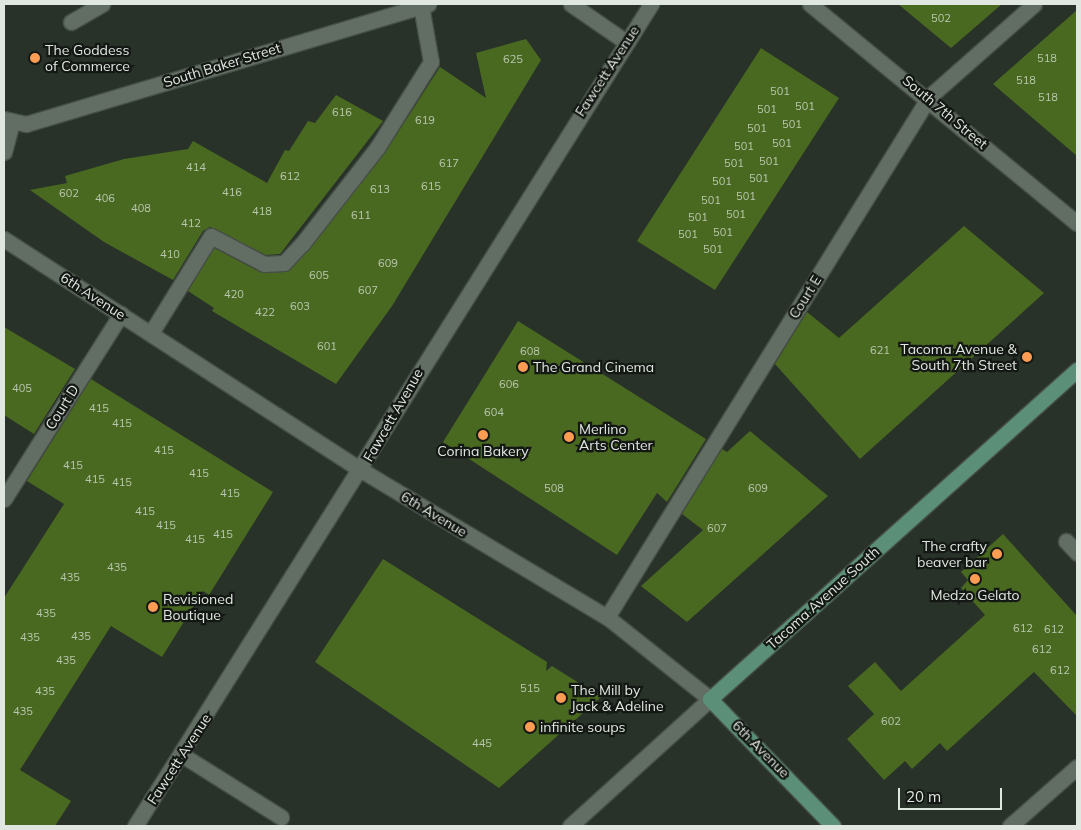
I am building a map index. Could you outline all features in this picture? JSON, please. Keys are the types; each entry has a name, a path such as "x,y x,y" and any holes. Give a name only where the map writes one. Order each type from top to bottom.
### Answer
{"main road":[{"name":"Tacoma Avenue South","path":"710,699 1077,370"},
{"name":"6th Avenue","path":"710,699 833,826"}],"street":[{"path":"71,22 102,4"},
{"path":"572,4 626,42"},
{"name":"Fawcett Avenue","path":"135,826 182,755 361,470 382,428 651,4"},
{"name":"South 7th Street","path":"810,4 929,98 1077,223"},
{"name":"Court E","path":"607,617 929,98 1034,4"},
{"path":"151,333 211,236 264,264 284,263 302,244 377,148 431,62 426,5"},
{"name":"South Baker Street","path":"4,152 8,121 26,124 426,5"},
{"name":"6th Avenue","path":"4,239 361,470 607,617 710,699"},
{"name":"Court D","path":"4,500 121,314"},
{"path":"1066,541 1077,553"},
{"name":"Tacoma Avenue South","path":"570,826 710,699"},
{"path":"182,755 281,817"},
{"path":"1010,826 1077,767"}],"building":[{"path":"898,4 1002,4 951,48"},
{"path":"1077,10 1077,156 993,84"},
{"path":"526,39 541,60 392,306 336,384 212,311 214,308 188,291 214,248 260,272 291,269 384,154 440,67 486,98 476,53"},
{"path":"761,48 839,98 715,290 637,241"},
{"path":"336,95 383,121 280,254 266,255 210,227 203,231 173,280 104,242 30,190 67,183 65,176 124,159 188,149 193,141 267,183 285,150 289,151 308,121 315,123"},
{"path":"964,226 1044,293 860,459 775,364 807,312 839,338"},
{"name":"Merlino Arts Center","path":"518,321 706,439 667,502 657,493 617,555 443,442"},
{"path":"4,327 75,369 34,434 4,415"},
{"path":"91,379 273,492 209,595 203,591 162,657 111,626 20,770 71,801 55,826 4,826 4,598 64,504 27,481"},
{"path":"750,431 828,496 687,622 641,586 703,530 682,514 722,449 727,452"},
{"path":"1003,534 1077,616 1077,716 1034,672 947,751 940,743 912,769 905,761 884,780 847,739 874,714 848,686 875,662 901,691 985,615 961,588 968,580 961,572"},
{"path":"383,559 547,662 546,671 552,666 601,697 499,788 315,662"}],"place":[{"name":"The Goddess of Commerce","path":"35,58"},
{"name":"Tacoma Avenue & South 7th Street","path":"1027,357"},
{"name":"The Grand Cinema","path":"523,367"},
{"name":"Corina Bakery","path":"483,435"},
{"name":"Merlino Arts Center","path":"569,437"},
{"name":"The crafty beaver bar","path":"997,554"},
{"name":"Medzo Gelato","path":"975,579"},
{"name":"Revisioned Boutique","path":"153,607"},
{"name":"The Mill by Jack & Adeline","path":"561,698"},
{"name":"infinite soups","path":"530,727"}]}
